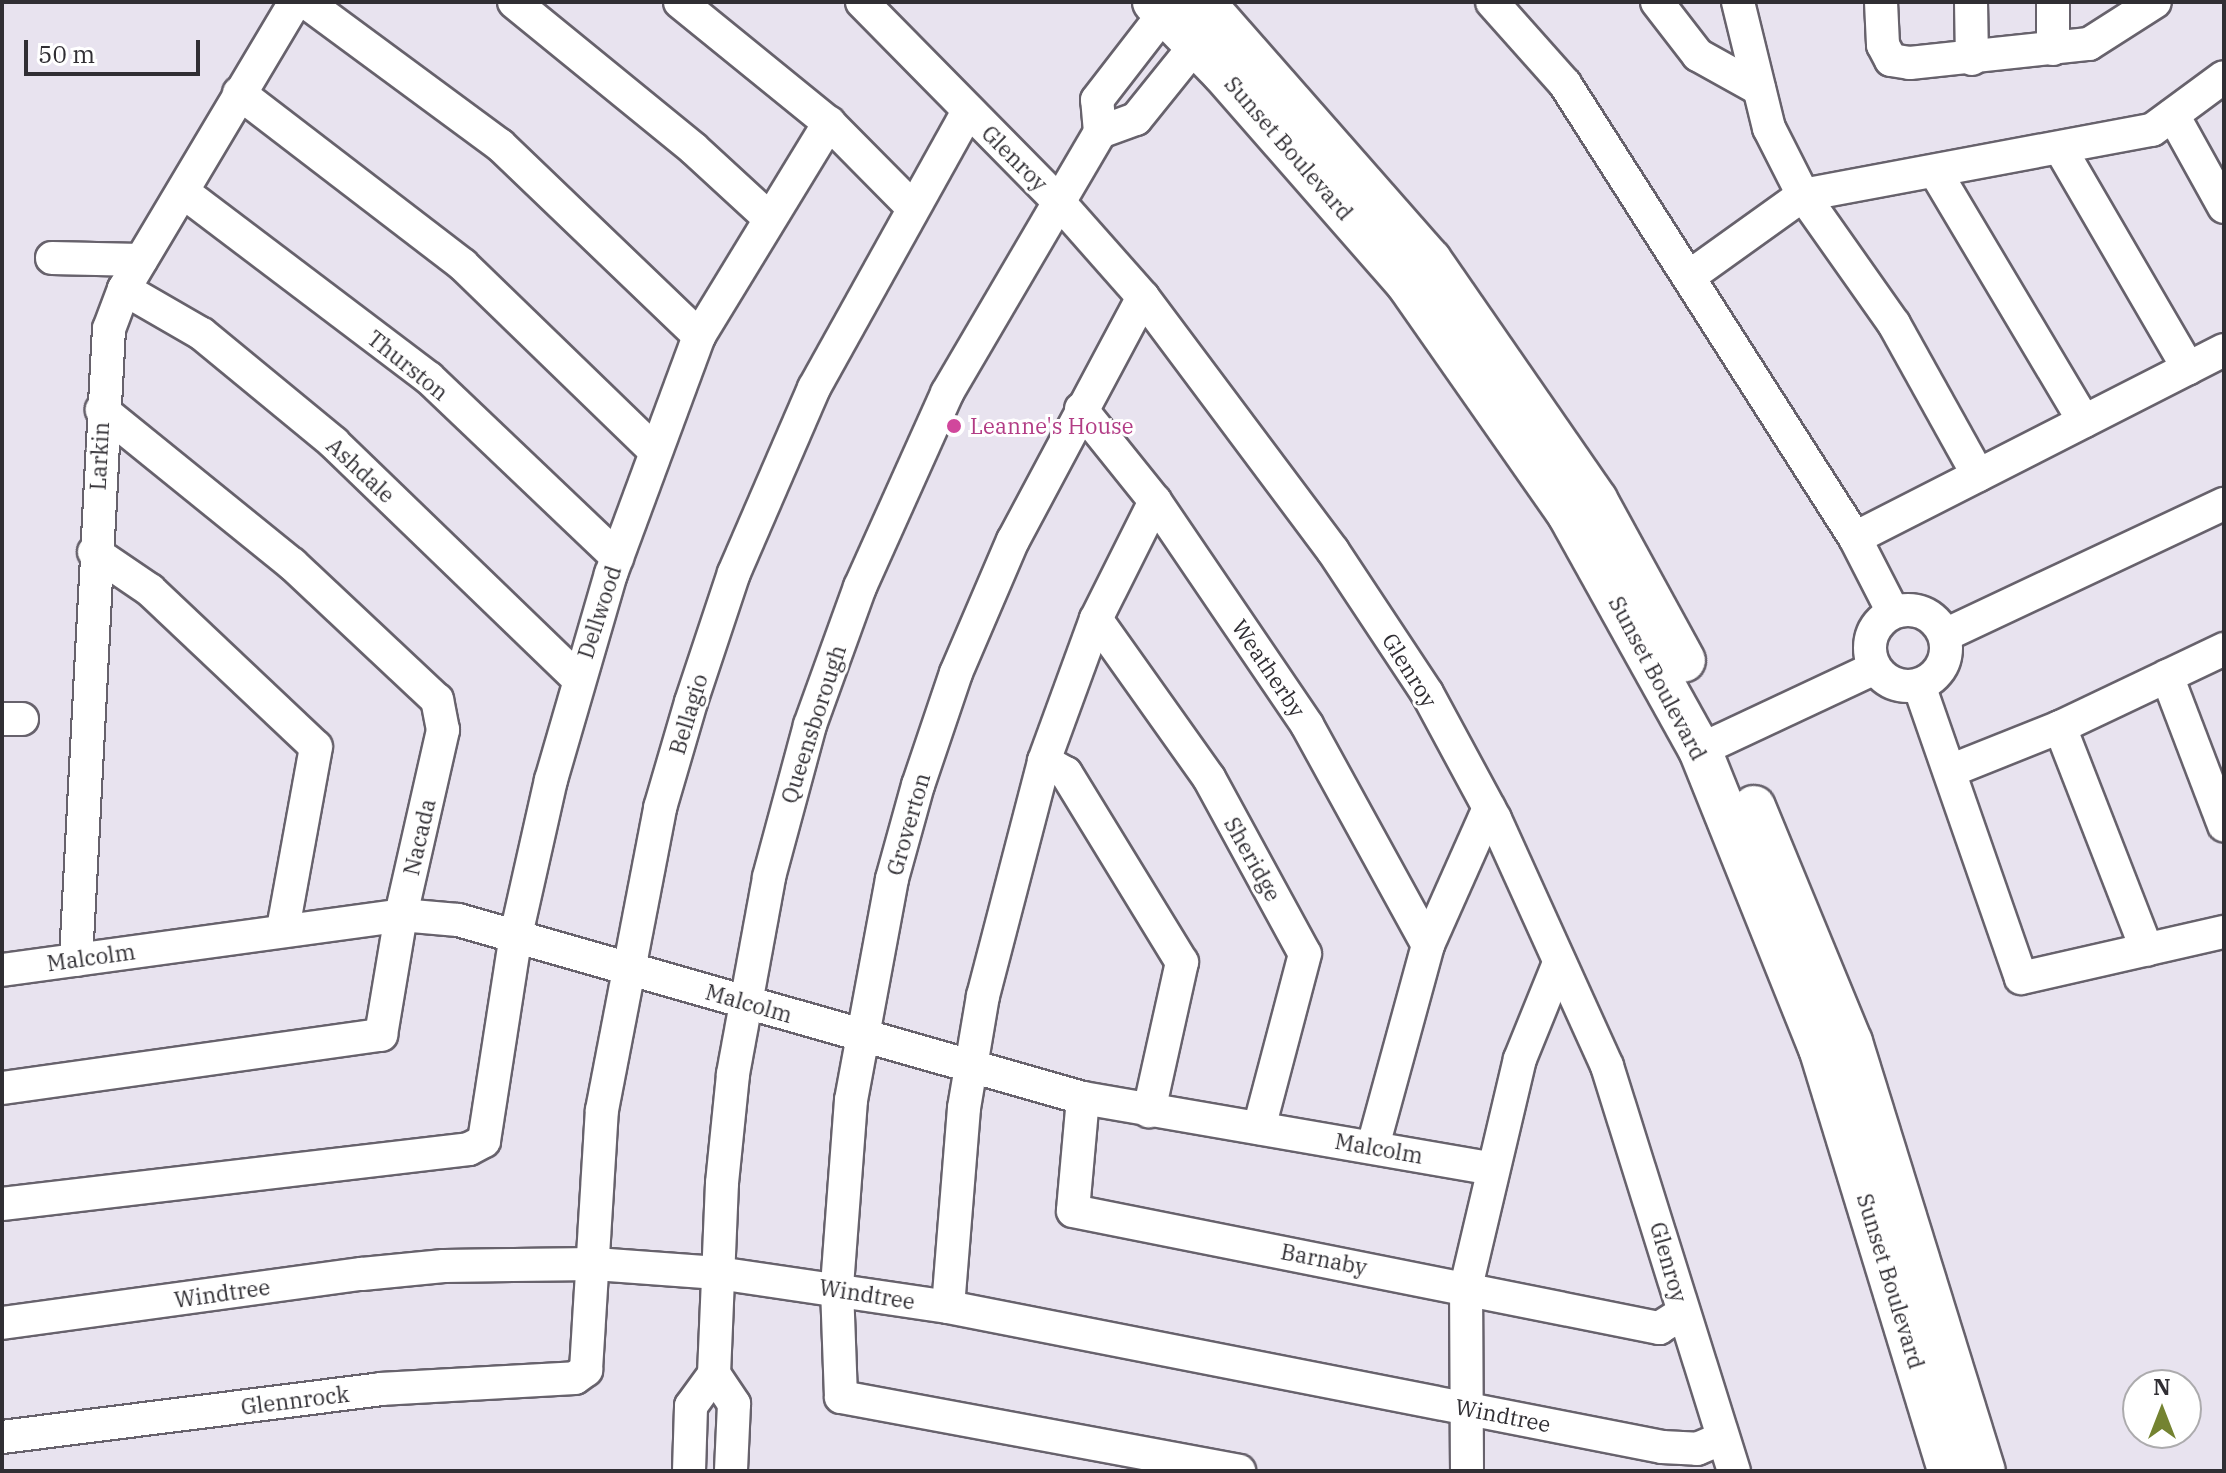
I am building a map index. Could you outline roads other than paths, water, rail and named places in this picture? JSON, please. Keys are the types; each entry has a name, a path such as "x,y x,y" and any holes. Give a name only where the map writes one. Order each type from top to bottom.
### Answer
{"main road":[{"name":"Sunset Boulevard","path":"1183,4 1197,43 1407,283 1568,513 1713,744 1820,1048 1949,1471"},
{"name":"Sunset Boulevard","path":"1183,4 1430,260 1596,500 1851,1042 1984,1471"}],"street":[{"name":"Larkin","path":"76,960 94,552 109,329 124,289 295,2"},
{"path":"306,2 500,145 699,336"},
{"path":"514,2 694,149 770,219"},
{"path":"680,2 829,123 912,207"},
{"name":"Glenroy","path":"862,2 1058,201 1143,297 1333,551 1427,693 1489,808 1607,1066 1721,1439 1734,1471"},
{"path":"1492,2 1565,84 1855,538 1893,612"},
{"path":"1657,2 1698,55 1759,89"},
{"path":"1738,2 1769,128 1803,195 1894,324 1978,475"},
{"path":"1881,2 1883,45 1891,60 1972,59 2089,44 2146,4"},
{"path":"1971,2 1972,59"},
{"path":"2053,2 2053,49"},
{"path":"1183,4 1097,100 1100,132 1136,119 1197,43"},
{"path":"1690,276 1803,195 1936,173 2152,130 2224,77"},
{"path":"239,93 463,265 654,450"},
{"name":"Bellagio","path":"586,1370 595,1264 602,1110 625,966 660,808 734,573 814,388 968,111"},
{"path":"2173,115 2224,207"},
{"name":"Dellwood","path":"2,1204 469,1149 484,1141 516,935 577,678 617,557 654,450 699,336 829,123"},
{"name":"Queensborough","path":"714,1374 722,1183 745,1002 787,805 860,587 947,393 1100,132"},
{"path":"2060,148 2188,368"},
{"path":"1936,173 2084,421"},
{"name":"Thurston","path":"183,192 429,378 617,557"},
{"path":"52,258 141,260"},
{"name":"Ashdale","path":"124,289 202,334 334,443 577,678"},
{"name":"Groverton","path":"1143,297 1013,540 951,687 892,879 860,1034 840,1196 837,1288 841,1397 1239,1471"},
{"path":"1855,538 2224,350"},
{"name":"Weatherby","path":"1081,409 1155,501 1307,725 1428,945"},
{"name":"Nacada","path":"2,1088 372,1040 381,1035 401,915 443,730 437,700 292,564 102,410"},
{"path":"948,1307 972,1067 983,996 1044,761 1096,619 1155,501"},
{"path":"1945,635 2224,504"},
{"path":"94,552 150,590 316,747 283,929"},
{"path":"1918,611 1945,635 1945,660 1930,680 1919,685 1894,684 1875,668 1869,642 1873,630 1893,612 1918,611"},
{"name":"Sheridge","path":"1096,619 1209,778 1305,954 1259,1128"},
{"path":"1950,771 2060,727 2224,649"},
{"path":"1713,744 1875,668"},
{"path":"2167,676 2224,825"},
{"path":"1919,685 2021,978 2224,932"},
{"path":"2060,727 2147,950"},
{"path":"1044,761 1066,773 1182,962 1149,1111"},
{"path":"1373,1146 1428,945 1489,808"},
{"name":"Malcolm","path":"2,970 401,915 458,920 1083,1098 1492,1169"},
{"path":"1467,1471 1466,1287 1520,1059 1559,963"},
{"name":"Barnaby","path":"1083,1098 1073,1211 1466,1287 1659,1328 1683,1313"},
{"name":"Windtree","path":"2,1323 417,1269 595,1264 718,1273 837,1288 948,1307 1662,1447 1697,1449 1721,1439"},
{"name":"Glennrock","path":"2,1437 380,1389 575,1378 586,1370"},
{"path":"689,1471 691,1406 714,1374 734,1404 731,1471"}],"place":[{"name":"Leanne's House","path":"954,426"}]}
